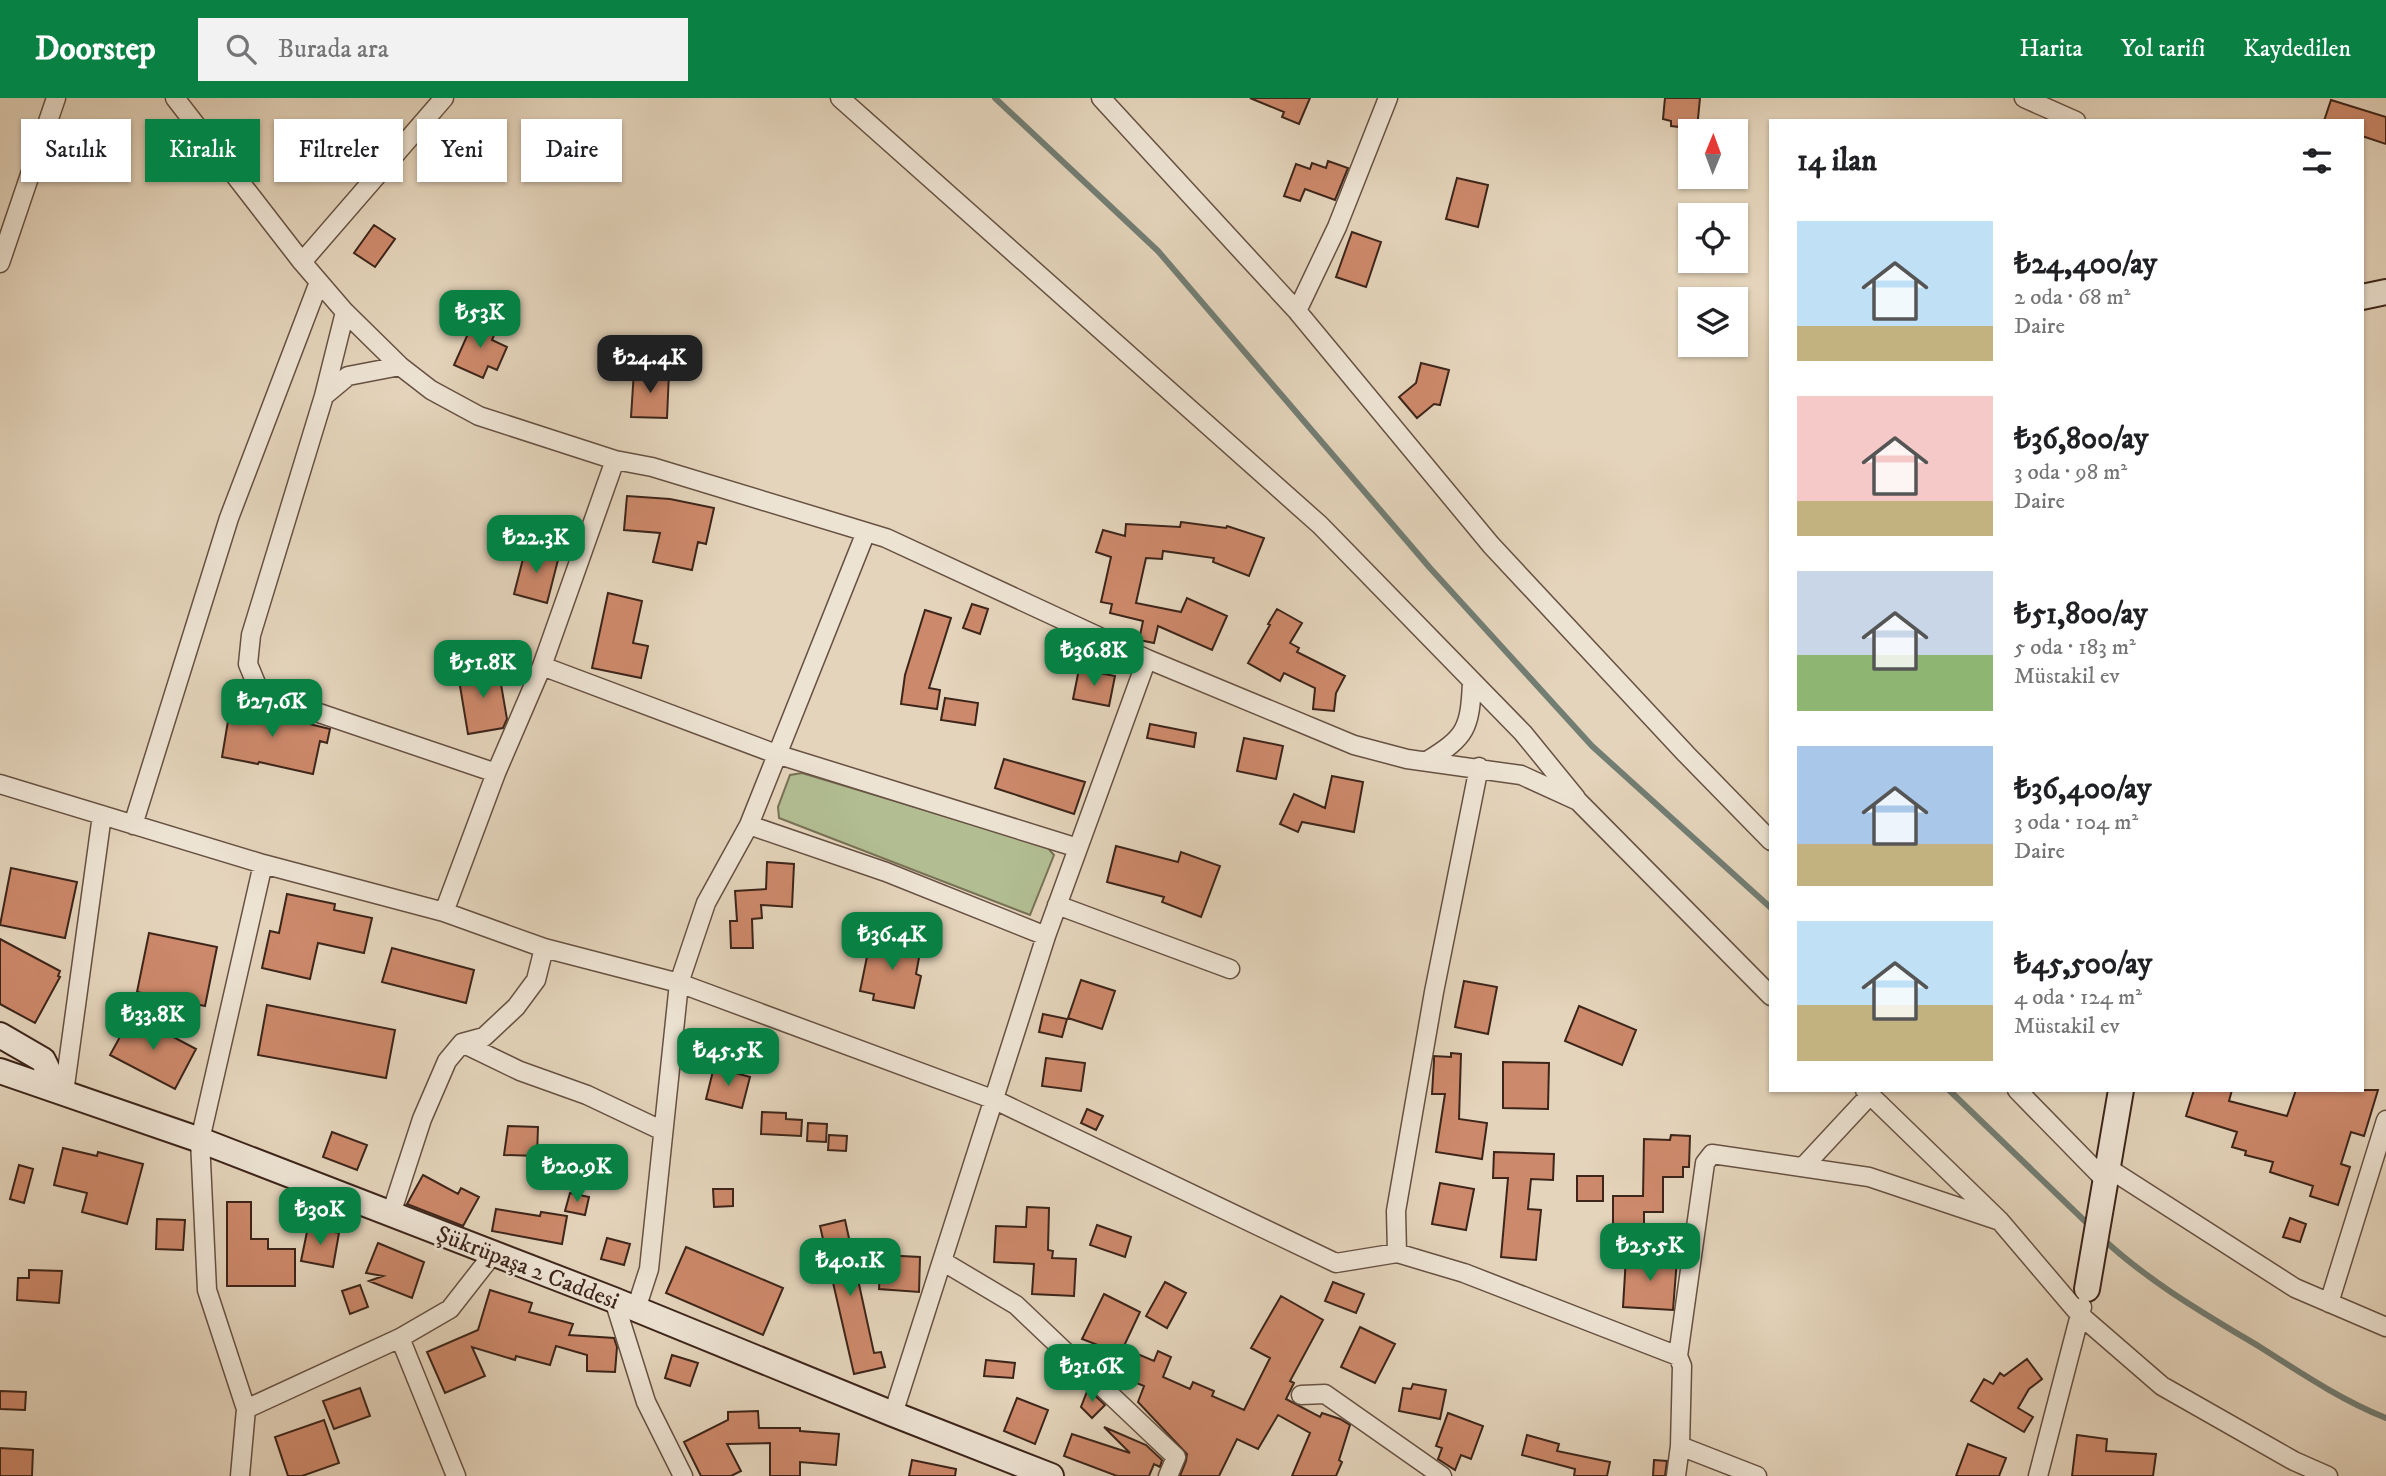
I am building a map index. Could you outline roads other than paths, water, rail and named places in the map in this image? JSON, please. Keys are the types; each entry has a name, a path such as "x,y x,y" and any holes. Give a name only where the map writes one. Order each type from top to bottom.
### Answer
{"main road":[{"path":"2364,297 2386,292"},
{"path":"0,1035 43,1060 61,1092"},
{"name":"Şükrüpaşa 2 Caddesi","path":"0,1071 200,1140 625,1305 893,1415 1051,1476"},
{"path":"2087,1289 2121,1092"}],"street":[{"path":"0,263 56,98"},
{"path":"175,98 302,262 345,312 400,366 431,390 479,416 615,460 652,467 886,538 1147,659 1354,745 1407,759 1521,775 1578,801"},
{"path":"302,262 444,98"},
{"path":"840,98 1320,525 1523,733 1578,801 1769,994"},
{"path":"1101,98 1297,311 1491,545 1769,839"},
{"path":"1297,311 1337,227 1388,98"},
{"path":"2024,98 2071,119"},
{"path":"133,825 229,518 319,282"},
{"path":"345,312 324,396 251,635 248,664 260,693 496,773"},
{"path":"324,396 348,376 400,366"},
{"path":"444,912 496,773 542,666 615,460"},
{"path":"683,1476 646,1402 625,1305 649,1269 678,983 706,903 749,825 866,532"},
{"path":"893,1415 1046,936 1147,659"},
{"path":"542,666 776,754 1078,848"},
{"path":"1427,761 1459,740 1467,726 1472,682"},
{"path":"1397,1253 1396,1211 1434,992 1479,767"},
{"path":"0,784 263,864 444,912 544,948 678,983 995,1100 1336,1263 1397,1253 1464,1273 1678,1356"},
{"path":"61,1092 102,815"},
{"path":"749,825 886,872 1046,936"},
{"path":"240,1476 246,1409 207,1290 200,1140 263,864"},
{"path":"1057,905 1230,969"},
{"path":"391,1214 422,1119 447,1061 462,1043 484,1037 516,1007 536,980 544,948"},
{"path":"462,1043 520,1071 587,1095 663,1131"},
{"path":"2019,1092 2106,1182 2295,1288 2386,1327"},
{"path":"1803,1167 1867,1093 2000,1221 2080,1315 2162,1386 2294,1469 2329,1476"},
{"path":"2329,1303 2386,1120"},
{"path":"1676,1476 1680,1446 1682,1366 1678,1356 1705,1163 1712,1154 1869,1177 2000,1221"},
{"path":"246,1409 400,1338 450,1309 493,1254"},
{"path":"942,1261 1016,1305 1176,1457 1168,1476"},
{"path":"2038,1476 2087,1289"},
{"path":"400,1338 456,1476"},
{"path":"1301,1395 1325,1394 1442,1476"},
{"path":"1680,1446 1757,1476"}],"waterway":[{"path":"995,98 1158,251 1430,568 1592,746 1769,906"},
{"path":"1951,1092 2092,1228"},
{"path":"2102,1238 2139,1269 2198,1310 2322,1386 2386,1418"}]}
